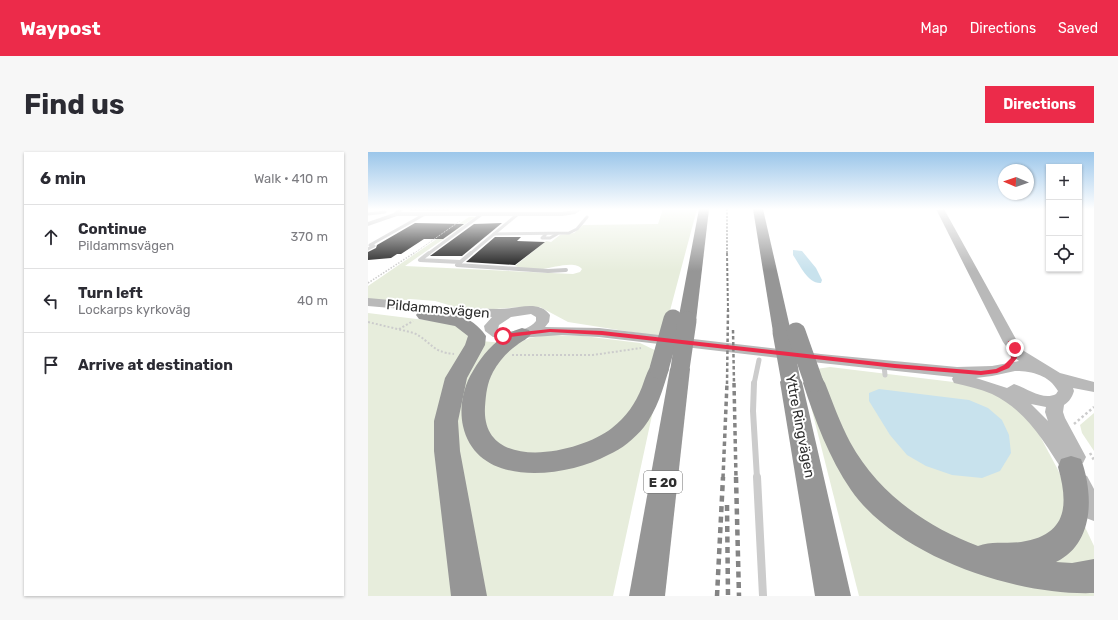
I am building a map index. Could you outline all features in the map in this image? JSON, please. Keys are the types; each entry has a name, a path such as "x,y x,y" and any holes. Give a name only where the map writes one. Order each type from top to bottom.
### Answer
{"highway":[{"name":"E 20","path":"647,596 670,369 700,230"},
{"path":"761,230 802,382 847,461 863,484 882,505 904,524 931,541 959,555 1014,574 1064,580 1094,576"},
{"path":"419,318 456,320 467,324 473,329 477,336 475,344 456,378 446,421 447,451 469,596"},
{"path":"450,400 461,378 491,328"},
{"path":"523,334 509,341 495,352 478,381 473,402 472,421 479,440 493,453 507,460 526,463 548,462 588,453 604,446 629,427 638,417 670,369"},
{"name":"Yttre Ringvägen","path":"802,382 833,596"},
{"path":"959,555 989,559 1008,559 1028,557 1057,547 1074,528 1078,515 1078,494 1071,467"}],"main road":[{"path":"951,230 1010,342 1019,354 1064,386 1066,391 1054,412 1094,490"},
{"name":"Pildammsvägen","path":"368,302 480,314 534,310 552,322 562,326 602,333 975,378 1040,401 1094,392"},
{"name":"Pildammsvägen","path":"368,309 419,318 477,320 491,328 496,334 503,336 550,331 602,333"},
{"name":"Pildammsvägen","path":"491,328 497,319 509,313"},
{"name":"Pildammsvägen","path":"523,334 541,324 544,320 543,315"},
{"path":"1010,342 1014,358 1005,368 1001,376 1007,385 1041,413 1050,425 1094,512"},
{"name":"Pildammsvägen","path":"893,369 981,373 1019,365 1065,381 1094,387"},
{"path":"893,369 988,386 1017,400 1040,422 1071,467"}],"lane":[{"path":"368,249 374,246 370,245 397,230"},
{"path":"460,262 420,260 461,230"},
{"path":"498,230 457,265 548,271 566,270"},
{"path":"493,234 546,234 543,238 550,238 557,234 569,233 576,230"},
{"path":"759,360 754,380 753,411 762,596"}],"path":[{"path":"368,283 448,230"},
{"path":"399,329 419,318"},
{"path":"368,322 421,336 431,348 439,353 459,354"},
{"path":"505,355 593,355 647,348"},
{"path":"1074,424 1094,407"}],"green space":[{"path":"450,230 457,230 405,266 573,274 580,272 582,269 579,266 574,265 564,265 543,269 515,266 546,241 551,242 560,235 574,233 578,230 691,230 663,337 568,322 540,307 494,309 459,308 435,301 410,299 368,300 368,286"},
{"path":"368,313 457,324 466,330 469,340 516,344 530,338 546,335 583,336 640,343 665,355 613,596 368,596"},
{"path":"830,367 970,384 997,393 1033,423 1057,468 1094,546 1094,596 859,596 802,371"},
{"path":"1094,413 1094,451 1082,433 1080,425"}],"water":[{"path":"793,250 802,251 816,268 822,280 821,283 808,277 793,255"},
{"path":"879,389 969,400 988,408 1002,420 1009,435 1011,453 1000,471 982,478 952,475 926,466 907,455 890,435 869,401 869,393"}],"building":[{"path":"403,230 456,230 443,239 424,239 401,254 397,254 391,258 368,260 368,252 376,248 377,245"},
{"path":"466,230 494,230 462,256 430,256"},
{"path":"495,237 521,237 517,241 545,242 515,265 466,262"}],"railway":[{"path":"727,230 727,253"},
{"path":"727,253 728,311"},
{"path":"727,384 728,311"},
{"path":"733,330 734,384"},
{"path":"723,478 727,383"},
{"path":"734,383 736,478"},
{"path":"717,596 723,477"},
{"path":"736,477 739,596"},
{"path":"727,505 728,596"}],"route":[{"path":"503,336 550,331 602,333 895,366 981,373 1007,367 1013,362 1014,358 1014,353 1010,342 1015,348"}]}
